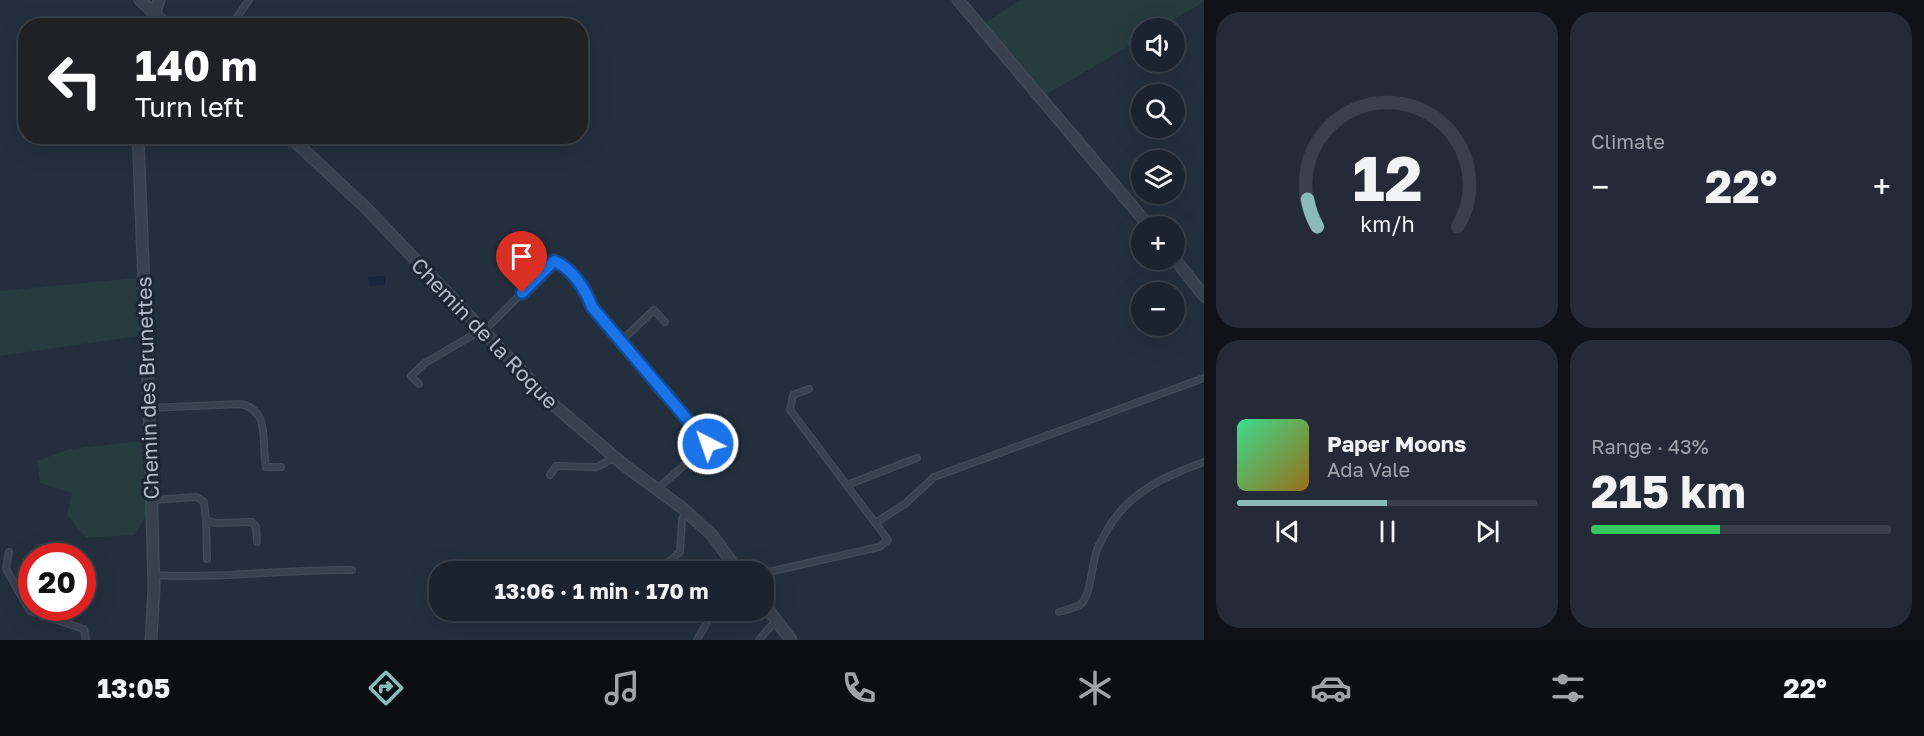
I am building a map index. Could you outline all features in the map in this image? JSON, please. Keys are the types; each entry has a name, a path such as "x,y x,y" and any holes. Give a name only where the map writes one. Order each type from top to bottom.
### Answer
{"street":[{"path":"140,0 159,18"},
{"path":"153,18 159,0"},
{"path":"958,0 1141,216"},
{"name":"Chemin des Brunettes","path":"138,144 149,408 153,575 151,640"},
{"name":"Chemin de la Roque","path":"298,144 366,208 556,407 686,511 712,535 731,561"},
{"path":"1183,270 1204,296"},
{"path":"774,617 791,640"}],"lane":[{"path":"237,18 249,0"},
{"path":"420,384 411,376 425,363 481,329 490,326 554,261 561,263 587,291 592,307 708,444 707,454 689,461 657,489"},
{"path":"621,341 654,310 665,322"},
{"path":"875,523 905,504 934,477 1204,378"},
{"path":"774,571 879,547 888,540 790,410 793,395 809,389"},
{"path":"149,408 241,404 253,407 261,416 266,467 281,467"},
{"path":"550,475 556,466 597,467 616,457"},
{"path":"847,485 917,458"},
{"path":"1059,612 1079,605 1088,593 1089,576 1098,547 1129,501 1149,485 1204,462"},
{"path":"150,500 197,497 204,502 207,559"},
{"path":"669,561 680,552 682,519 686,511"},
{"path":"206,520 216,523 252,522 256,527 257,542"},
{"path":"9,552 6,569 10,580 30,611 84,628 86,640"},
{"path":"153,575 192,577 304,570 352,570"},
{"path":"759,640 776,620"},
{"path":"697,640 708,621"}],"green space":[{"path":"1021,0 1204,0 1176,18 1131,18 1131,45 1047,94 984,23"},
{"path":"136,278 139,336 0,356 0,291"},
{"path":"141,441 147,514 134,535 86,538 67,515 72,493 40,483 37,461 69,449"}],"water":[{"path":"385,276 385,285 369,286 368,277"}],"route":[{"path":"522,293 554,261 561,263 587,291 592,307 708,444"}]}
